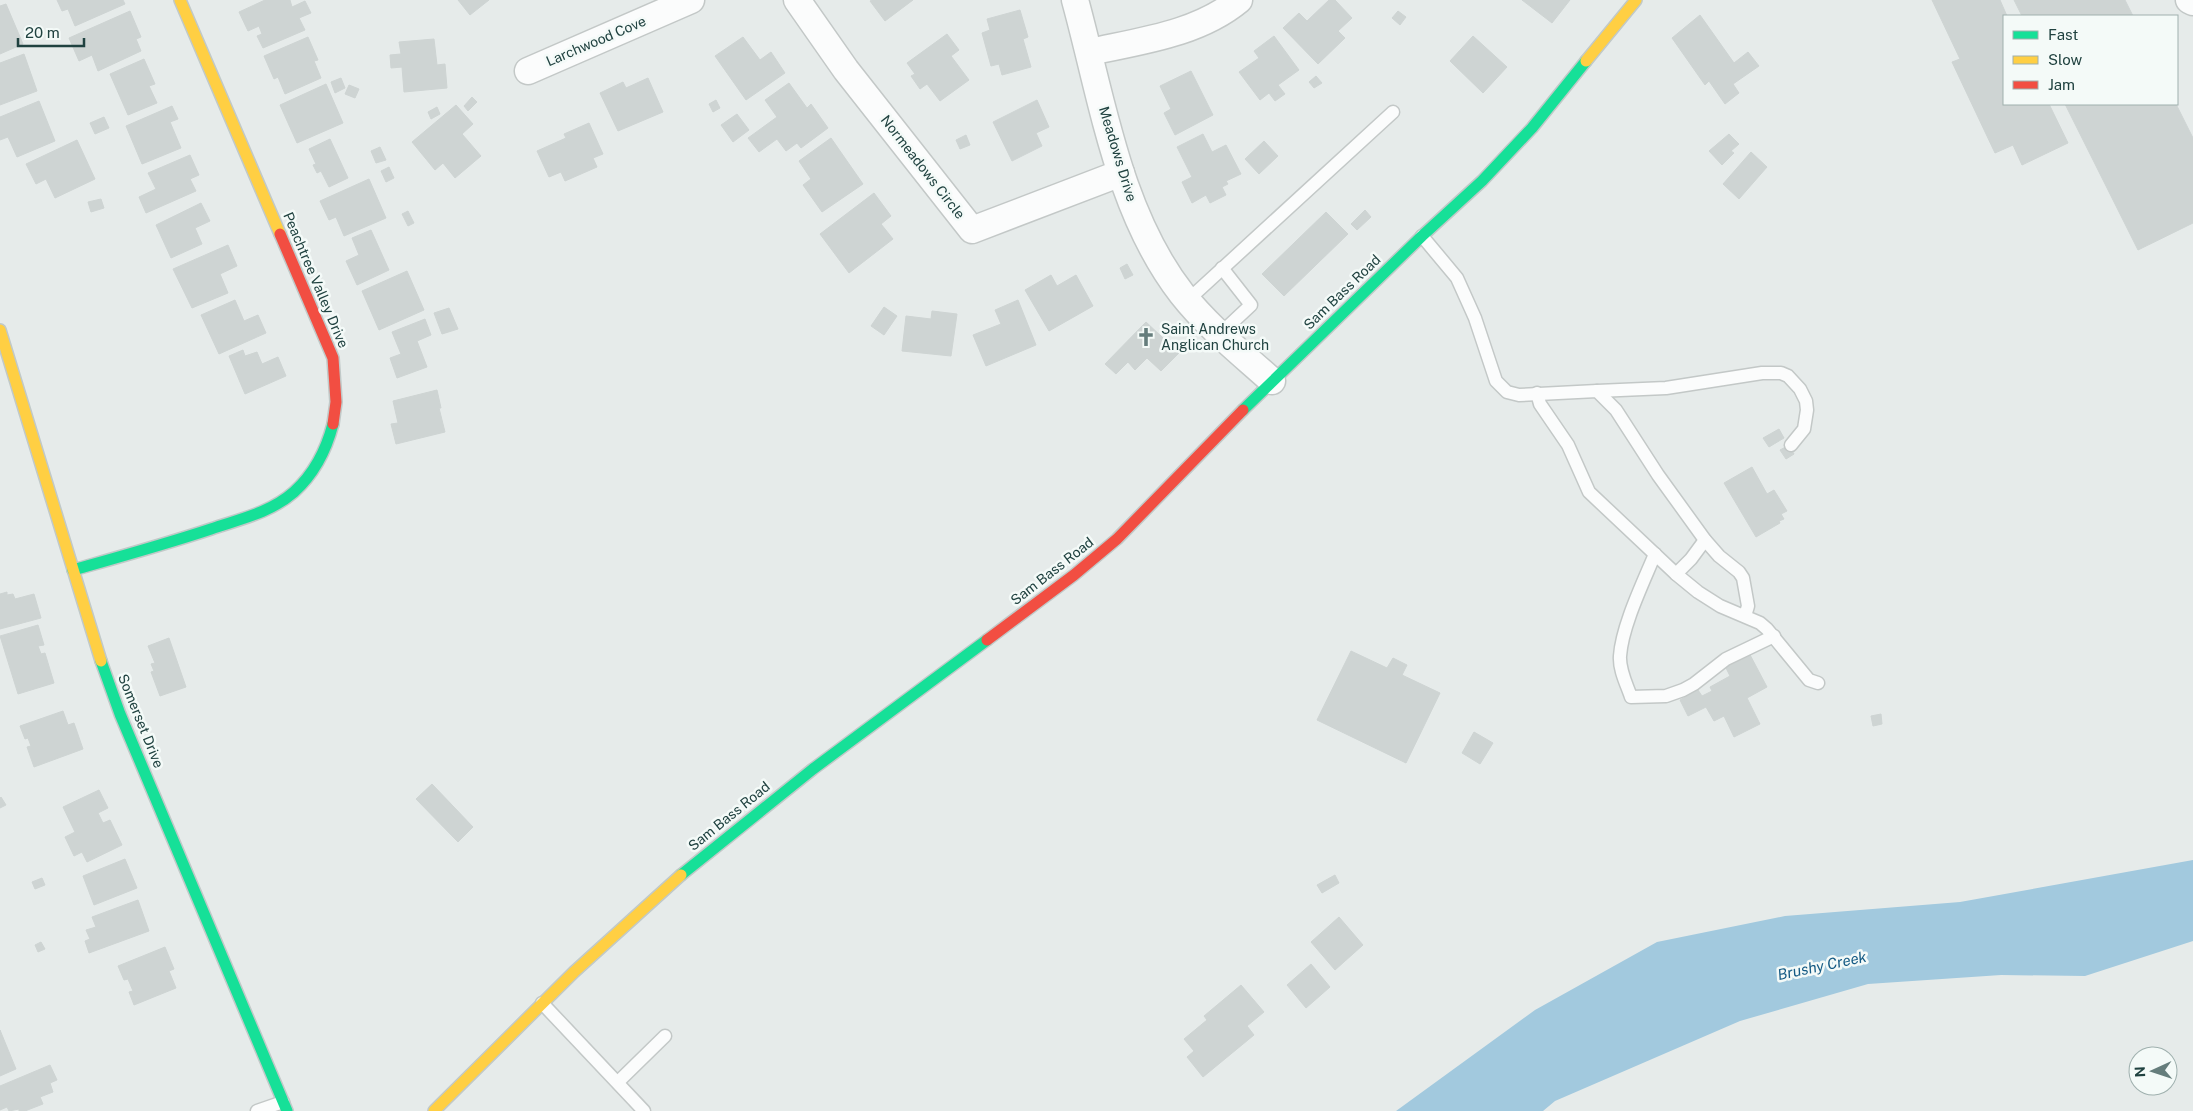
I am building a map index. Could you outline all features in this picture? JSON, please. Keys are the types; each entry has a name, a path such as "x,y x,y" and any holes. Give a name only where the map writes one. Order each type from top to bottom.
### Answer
{"main road":[{"name":"Peachtree Valley Drive","path":"74,570 164,545 274,506 291,495 309,476 321,460 332,435 336,409 334,358 180,0"},
{"name":"Sam Bass Road","path":"434,1111 542,1003 660,893 763,807 1074,575 1117,539 1272,381 1422,236 1482,181 1532,128 1636,0"},
{"name":"Somerset Drive","path":"0,330 74,570 89,626 120,714 285,1106"}],"street":[{"name":"Larchwood Cove","path":"528,71 691,0"},
{"name":"Normeadows Circle","path":"797,0 846,70 972,230 1121,173"},
{"name":"Meadows Drive","path":"1075,0 1121,173 1141,227 1160,261 1188,300 1220,334 1272,381"},
{"path":"1090,52 1177,32 1220,14 1239,0"},
{"path":"2188,0 2193,2"}],"lane":[{"path":"1188,300 1393,112"},
{"path":"1422,236 1457,278 1475,318 1496,381 1507,392 1519,395 1666,388 1762,372 1781,373 1788,376 1800,389 1806,401 1807,410 1804,429 1791,445"},
{"path":"1220,334 1251,305 1222,268"},
{"path":"1597,391 1616,410 1658,475 1705,540 1719,556 1744,578 1748,606 1746,616"},
{"path":"1537,393 1540,404 1568,446 1589,492 1676,574 1720,606 1760,623 1774,636 1810,680 1818,683"},
{"path":"1676,574 1691,559 1705,540"},
{"path":"1655,554 1628,624 1620,657 1621,669 1631,697 1666,696 1683,690 1694,684 1726,659 1774,636"},
{"path":"542,1003 644,1111"},
{"path":"618,1082 665,1036"},
{"path":"257,1111 285,1106"}],"water":[{"name":"Brushy Creek","path":"2193,860 2193,941 2085,976 2001,975 1868,984 1740,1021 1555,1101 1543,1111 1396,1111 1535,1010 1657,942 1785,916 1960,902"}],"building":[{"path":"57,0 123,0 125,4 75,26 68,9 62,11"},
{"path":"265,0 290,0 292,7 305,1 311,13 299,18 305,30 263,48 257,36 262,34 259,26 248,31 239,12"},
{"path":"458,0 489,0 470,15"},
{"path":"913,0 885,21 870,1"},
{"path":"1329,0 1335,0 1352,18 1338,31 1345,38 1318,64 1283,28 1299,13 1307,21"},
{"path":"1522,0 1570,0 1552,23"},
{"path":"1932,0 2000,0 2007,15 2003,15 2003,105 2049,105 2068,143 2022,165 2013,145 1995,153 1952,62 1960,59"},
{"path":"2014,0 2125,0 2132,15 2022,15"},
{"path":"6,4 23,44 0,54 0,6"},
{"path":"1020,10 1028,37 1023,39 1031,67 1002,75 999,64 991,66 982,33 990,30 987,19"},
{"path":"130,11 141,37 136,39 141,51 98,71 92,55 79,61 69,38"},
{"path":"1398,11 1406,17 1400,25 1392,18"},
{"path":"1700,15 1734,63 1748,52 1759,66 1733,84 1739,93 1725,104 1709,81 1705,85 1672,38"},
{"path":"947,34 959,50 951,56 969,80 940,101 927,84 920,89 911,76 915,74 907,63"},
{"path":"1274,36 1299,70 1278,85 1285,94 1275,101 1269,93 1260,100 1239,72 1259,58 1254,51"},
{"path":"1473,36 1507,67 1483,93 1450,61"},
{"path":"308,37 318,60 314,61 321,78 285,94 278,77 274,79 264,56"},
{"path":"743,37 760,60 771,52 785,73 746,100 715,56"},
{"path":"434,39 437,65 445,64 447,88 404,92 402,67 391,68 390,55 401,54 399,42"},
{"path":"24,54 37,91 0,105 0,63"},
{"path":"144,59 155,84 149,86 157,103 128,115 110,74"},
{"path":"1191,71 1213,115 1175,135 1164,113 1171,109 1160,86"},
{"path":"1316,76 1322,83 1314,88 1309,82"},
{"path":"341,78 345,88 335,93 331,82"},
{"path":"648,78 663,112 618,131 600,93 623,82 626,88"},
{"path":"789,83 807,108 811,104 828,128 801,148 797,143 786,151 777,139 759,152 748,138 777,117 765,100"},
{"path":"326,84 343,123 297,143 280,105"},
{"path":"349,85 359,89 355,98 345,94"},
{"path":"472,97 477,102 468,111 464,106"},
{"path":"716,100 720,108 713,112 709,104"},
{"path":"1037,100 1049,127 1036,133 1042,146 1012,161 993,122"},
{"path":"39,101 55,141 17,157 8,137 0,140 0,117"},
{"path":"456,105 473,124 462,134 481,156 455,178 443,163 435,170 412,142"},
{"path":"2066,105 2176,105 2193,138 2193,223 2138,250"},
{"path":"172,106 178,119 170,122 181,148 142,164 126,126"},
{"path":"437,107 440,114 431,119 428,112"},
{"path":"737,114 749,130 733,142 721,125"},
{"path":"104,117 109,128 95,134 90,123"},
{"path":"589,123 603,154 593,158 597,167 565,181 561,172 549,177 537,151 566,138 564,134"},
{"path":"1203,134 1212,152 1226,145 1241,174 1226,181 1228,184 1222,187 1226,195 1210,203 1206,195 1192,203 1182,182 1192,177 1177,147"},
{"path":"1729,134 1739,144 1731,151 1734,153 1722,165 1709,151"},
{"path":"966,135 970,145 960,149 956,140"},
{"path":"831,138 863,184 822,212 803,185 811,179 799,161"},
{"path":"330,139 348,178 329,187 321,171 317,173 313,165 316,164 309,149"},
{"path":"77,140 95,179 55,198 46,179 36,184 26,164"},
{"path":"1264,141 1278,156 1259,174 1245,159"},
{"path":"380,147 386,160 376,163 371,151"},
{"path":"1751,152 1767,167 1739,199 1723,184"},
{"path":"190,155 199,175 190,179 196,191 146,213 139,197 156,189 148,173"},
{"path":"389,167 394,178 386,182 381,171"},
{"path":"369,179 386,218 344,236 336,217 329,220 320,201"},
{"path":"874,193 891,216 881,224 893,239 849,273 820,234"},
{"path":"101,199 104,208 91,212 88,202"},
{"path":"201,203 210,221 195,228 202,244 171,258 156,225"},
{"path":"1365,210 1371,217 1357,230 1351,224"},
{"path":"408,211 414,223 408,226 402,214"},
{"path":"1326,212 1348,234 1284,296 1262,274"},
{"path":"371,230 389,270 357,285 346,261 359,255 352,238"},
{"path":"228,245 237,266 220,274 228,293 192,308 173,269"},
{"path":"1127,264 1133,275 1125,279 1120,268"},
{"path":"407,271 424,310 379,330 362,291"},
{"path":"1051,275 1057,286 1076,275 1093,306 1049,331 1025,290"},
{"path":"235,300 244,321 258,315 266,333 219,354 201,315"},
{"path":"1018,300 1036,345 986,366 973,335 1001,324 995,310"},
{"path":"884,307 897,316 884,335 871,326"},
{"path":"449,308 458,329 442,334 434,313"},
{"path":"932,311 957,314 951,356 902,351 906,316 931,319"},
{"path":"425,319 431,335 417,341 427,367 397,378 390,358 401,354 392,332"},
{"name":"Saint Andrews Anglican Church","path":"1146,322 1179,353 1161,371 1147,358 1135,370 1128,362 1116,374 1105,364"},
{"path":"243,350 245,356 257,352 262,364 278,357 286,376 245,394 229,356"},
{"path":"437,390 445,432 396,444 391,424 398,423 393,401"},
{"path":"1779,429 1784,438 1769,447 1763,438"},
{"path":"1789,445 1794,454 1786,459 1780,450"},
{"path":"1752,467 1767,494 1774,490 1787,511 1781,514 1784,519 1779,521 1780,523 1756,537 1724,483"},
{"path":"7,592 7,595 13,594 15,599 34,594 41,618 0,629 0,594"},
{"path":"38,625 44,645 38,646 41,654 45,653 54,683 18,694 0,636"},
{"path":"169,638 186,687 160,696 151,672 154,671 151,664 155,663 148,646"},
{"path":"1351,651 1387,668 1393,658 1407,665 1402,675 1440,693 1406,763 1317,720"},
{"path":"1748,651 1767,687 1747,698 1760,724 1734,737 1724,716 1714,721 1706,707 1688,716 1680,700 1698,690 1702,696 1712,691 1710,687 1730,676 1724,664"},
{"path":"63,711 68,725 74,723 83,749 34,767 27,747 31,746 28,738 25,739 20,726"},
{"path":"1881,714 1882,724 1873,726 1871,716"},
{"path":"1474,732 1493,743 1480,764 1462,753"},
{"path":"432,784 473,827 458,842 416,799"},
{"path":"99,790 108,808 98,813 103,823 110,820 122,845 87,862 82,852 74,856 65,837 75,832 63,807"},
{"path":"0,798 6,805 0,808"},
{"path":"125,859 137,888 94,905 83,876"},
{"path":"1335,875 1339,883 1322,893 1317,885"},
{"path":"42,878 45,885 35,889 32,882"},
{"path":"138,900 149,931 89,953 85,941 90,939 86,930 96,927 92,917"},
{"path":"1339,917 1363,945 1335,970 1311,942"},
{"path":"41,942 45,949 38,952 35,945"},
{"path":"165,947 174,969 169,971 176,988 134,1005 129,992 133,991 128,979 124,980 118,966"},
{"path":"1311,964 1330,987 1306,1008 1287,985"},
{"path":"1241,985 1264,1012 1247,1026 1254,1035 1203,1077 1187,1057 1194,1051 1184,1039 1207,1020 1204,1016"},
{"path":"0,1030 16,1069 0,1076"},
{"path":"50,1065 57,1080 50,1083 53,1092 40,1097 43,1104 25,1111 19,1111 19,1109 9,1111 7,1107 0,1110 0,1086"}],"traffic: fast":[{"path":"1243,410 1422,236 1482,181 1532,128 1586,61"},
{"path":"73,570 194,535 254,515 275,505 294,492 314,469 327,443 333,424"},
{"path":"681,875 813,769 987,640"},
{"path":"101,661 120,714 287,1111"}],"traffic: slow":[{"path":"180,0 280,234"},
{"path":"1586,61 1636,0"},
{"path":"0,330 101,661"},
{"path":"434,1111 574,972 681,875"}],"traffic: jam":[{"path":"280,234 333,358 336,402 333,424"},
{"path":"987,640 1074,575 1117,539 1243,410"}],"place":[{"name":"Saint Andrews Anglican Church","path":"1146,337"}]}
